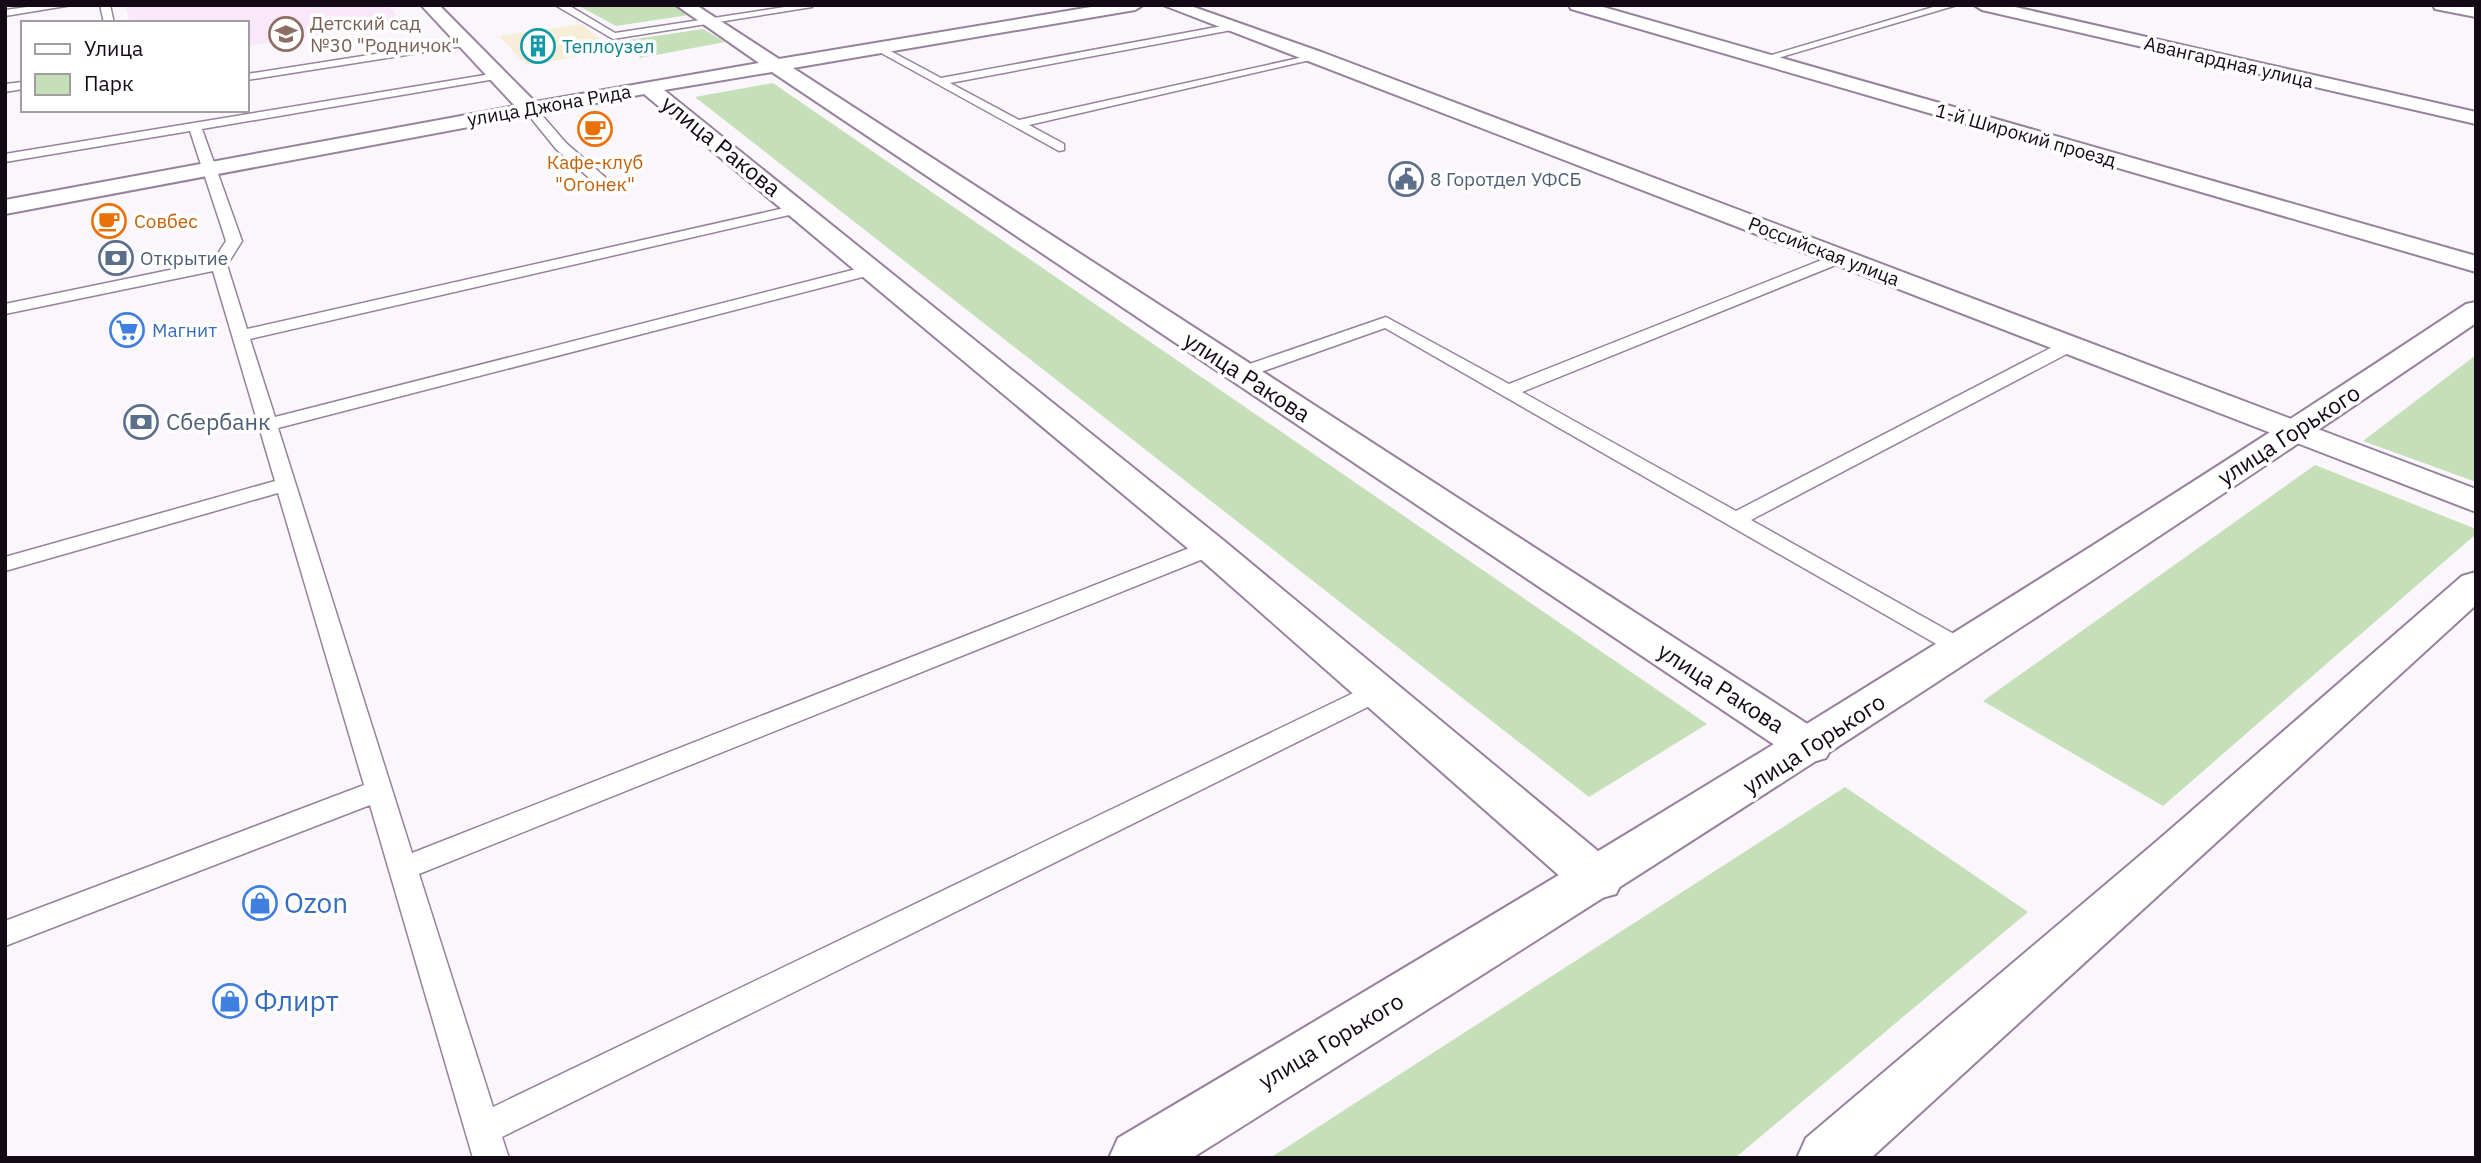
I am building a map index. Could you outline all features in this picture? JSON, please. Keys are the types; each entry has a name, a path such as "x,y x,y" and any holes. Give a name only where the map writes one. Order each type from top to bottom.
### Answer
{"street":[{"path":"429,5 530,109"},
{"name":"улица Ракова","path":"684,5 1811,747"},
{"name":"улица Джона Рида","path":"5,207 648,87 1135,5"},
{"name":"Российская улица","path":"1171,5 1317,57 2476,501"},
{"name":"1-й Широкий проезд","path":"1577,5 2476,264"},
{"name":"Авангардная улица","path":"1982,5 2476,118"},
{"path":"2441,5 2476,12"},
{"name":"улица Ракова","path":"648,87 1210,548 1598,880"},
{"name":"улица Горького","path":"1139,1158 1598,880 1811,747 2297,432 2476,310"},
{"path":"1827,1158 2185,845 2476,584"}],"lane":[{"path":"5,13 67,5"},
{"path":"560,5 613,36 807,7 803,5"},
{"path":"1764,59 1952,5"},
{"path":"942,81 1233,27"},
{"path":"248,77 465,43"},
{"path":"879,48 1059,147"},
{"path":"1018,124 1317,57"},
{"path":"5,158 497,76"},
{"path":"530,109 561,146 600,180"},
{"path":"5,309 219,265 234,242 195,126"},
{"path":"241,336 798,209"},
{"path":"1510,390 1842,257"},
{"path":"219,265 491,1158"},
{"path":"268,425 873,270"},
{"path":"1241,373 1386,322 1961,648"},
{"path":"1737,519 2070,345"},
{"path":"5,564 287,484"},
{"path":"404,868 1210,548"},
{"path":"482,1129 1379,691"},
{"path":"5,934 380,790"}],"shaded area":[{"name":"Детский сад №30 \"Родничок\"","path":"125,5 388,5 403,23 248,46 248,21 129,21"},
{"path":"582,24 614,51 526,65 499,36"}],"green space":[{"path":"577,5 674,5 689,15 616,26"},
{"path":"703,29 725,42 640,58 628,40"},
{"path":"773,83 1707,724 1589,797 695,97"},
{"path":"2476,355 2476,482 2363,441"},
{"path":"2315,465 2476,529 2476,534 2163,806 1983,701"},
{"path":"1845,787 2028,912 1735,1158 1270,1158"}],"place":[{"name":"Детский сад №30 \"Родничок\"","path":"286,34"},
{"name":"Теплоузел","path":"538,46"},
{"name":"Кафе-клуб \"Огонек\"","path":"595,129"},
{"name":"8 Горотдел УФСБ","path":"1406,179"},
{"name":"Совбес","path":"109,221"},
{"name":"Открытие","path":"116,258"},
{"name":"Магнит","path":"127,330"},
{"name":"Сбербанк","path":"141,422"},
{"name":"Ozon","path":"260,903"},
{"name":"Флирт","path":"230,1001"}]}
